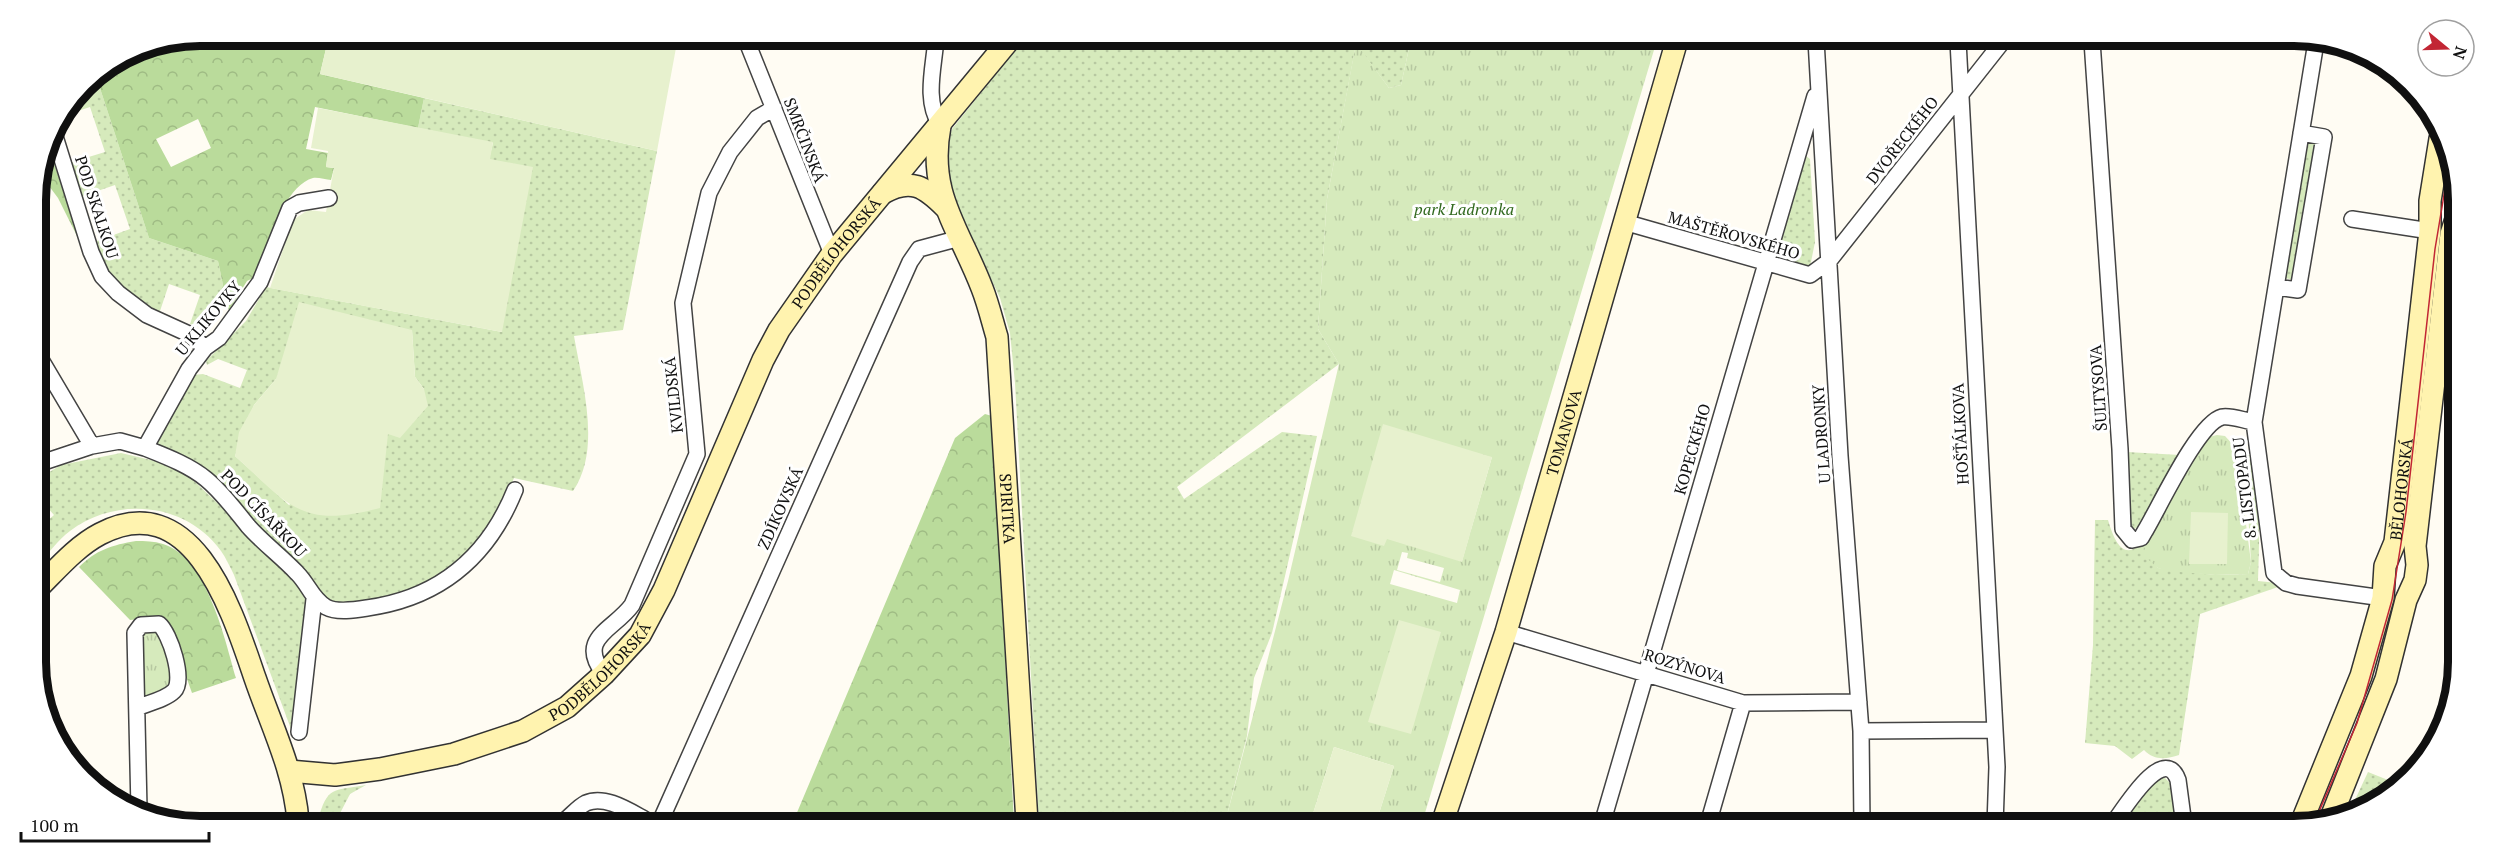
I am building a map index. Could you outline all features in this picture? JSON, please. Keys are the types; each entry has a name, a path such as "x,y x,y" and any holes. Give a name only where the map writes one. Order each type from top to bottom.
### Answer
{"street":[{"name":"TOMANOVA","path":"1445,815 1506,632 1675,46"},
{"name":"U LADRONKY","path":"1816,46 1861,731 1862,815"},
{"name":"HOŠŤÁLKOVA","path":"1958,46 1997,767 1995,815"},
{"name":"DVOŘECKÉHO","path":"1829,261 1999,46"},
{"name":"ŠULTYSOVA","path":"2092,46 2120,437 2123,529 2127,536 2132,540 2140,538 2190,452 2211,423 2224,417 2254,422"},
{"name":"SMRČINSKÁ","path":"749,47 832,255"},
{"path":"935,47 930,92 932,112 940,125"},
{"path":"908,177 940,125 1004,47"},
{"path":"2310,48 2313,58"},
{"name":"8. LISTOPADU","path":"2315,48 2254,422 2274,573 2286,583 2297,586 2383,598"},
{"name":"KOPECKÉHO","path":"1604,815 1765,262 1819,85"},
{"name":"KVILDSKÁ","path":"604,674 595,656 595,642 599,635 624,615 632,605 697,454 683,303 709,193 730,152 757,118 774,108"},
{"name":"SPIRITKA","path":"940,125 936,157 938,181 945,207 983,289 997,337 1027,816"},
{"path":"2276,287 2298,290 2324,137 2301,133"},
{"name":"POD SKALKOU","path":"57,144 91,252 102,276 118,293 147,315 191,335 205,348"},
{"name":"BĚLOHORSKÁ","path":"2305,815 2358,686 2383,598 2385,566 2395,542 2430,231 2430,201 2438,149"},
{"name":"SPIRITKA","path":"908,177 945,207"},
{"name":"PODBĚLOHORSKÁ","path":"289,771 335,775 380,769 484,746 551,717 567,707 604,674 640,634 659,599 763,360 779,330 832,255 882,194 908,177"},
{"name":"U KLIKOVKY","path":"145,448 189,369 205,348 219,338 260,282 290,208 299,203 329,198"},
{"path":"2352,219 2430,231"},
{"name":"MAŠTĚŘOVSKÉHO","path":"1624,222 1810,275 1829,261"},
{"name":"ZDÍKOVSKÁ","path":"663,816 910,262 919,249 960,238"},
{"path":"2419,315 2448,318"},
{"name":"BĚLOHORSKÁ","path":"2334,810 2386,679 2406,600 2415,580 2417,565 2415,546 2448,318"},
{"path":"47,369 92,446"},
{"path":"46,461 92,446 120,441 145,448"},
{"name":"POD CÍSAŘKOU","path":"145,448 205,478 300,576 314,599"},
{"path":"299,732 314,599 329,609 351,610 389,605 418,596 440,584 473,558 496,529 515,490"},
{"path":"46,580 80,548 112,529 146,525 167,530 184,540 200,556 219,584 289,771 297,816"},
{"path":"139,707 170,694 177,684 177,669 167,634 162,627 155,624 146,623 136,630 139,803"},
{"name":"ROZÝNOVA","path":"1506,632 1743,703 1858,702"},
{"path":"1711,815 1743,703"},
{"path":"1861,731 1994,730"},
{"path":"2119,815 2148,777 2166,768 2176,774 2182,815"},
{"path":"570,816 584,804 596,800 615,805 637,816"}],"green space":[{"name":"park Ladronka","path":"1355,46 1359,46 1389,88 1401,85 1409,46 1655,46 1424,815 1378,815 1394,766 1334,747 1312,815 1227,816 1288,581 1339,364 1318,329 1327,199","holes":["1492,457 1462,561 1386,538","1402,552 1408,553 1407,558 1444,568 1440,582 1397,570","1394,570 1460,590 1457,603 1390,584"]},
{"path":"1356,46 1327,199 1318,329 1339,364 1177,487 1184,499 1282,432 1317,436 1272,633 1254,678 1247,736 1227,816 1039,816 1015,383 1010,333 1000,298 949,189 945,151 952,129 1018,47"},
{"path":"1358,46 1409,46 1401,85 1389,88"},
{"path":"190,47 326,47 320,74 424,98 418,128 315,107 306,149 328,153 326,167 334,168 331,180 313,178 302,183 293,193 276,221 255,277 247,281 229,310 218,297 223,285 218,261 149,238 99,85 123,67 141,58 170,49","holes":["198,119 211,148 171,167 156,139"]},
{"path":"326,47 676,47 657,151 320,74"},
{"path":"99,85 149,238 218,261 223,285 205,329 190,324 200,295 169,284 159,314 122,289 124,287 120,284 119,286 109,273 94,242 130,229 115,185 80,197 69,163 105,152 90,107 74,112"},
{"path":"424,98 657,151 623,330 574,336 585,395 588,436 587,456 582,474 573,491 514,478 494,522 463,558 430,583 373,602 328,602 318,594 306,571 264,533 213,475 179,457 149,448 193,375 203,374 240,388 247,370 218,359 207,365 206,361 246,321 266,287 502,332 489,159 493,143 418,128","holes":["412,330 415,377 424,389 388,433 289,505 235,456 254,405 276,379"]},
{"path":"318,108 493,142 490,159 533,167 502,332 270,288 293,220 308,210 326,212 334,168 326,167 328,151 311,148"},
{"path":"2307,141 2316,142 2295,280 2285,278"},
{"path":"1806,156 1810,159 1815,242 1810,267 1775,256 1802,160"},
{"path":"52,159 83,248 58,198 48,184"},
{"path":"299,302 412,330 415,377 424,389 428,406 400,438 388,434 380,508 332,516 299,509 284,500 235,456 239,432 254,405 276,379"},
{"path":"985,414 992,416 1014,816 796,816 955,438"},
{"path":"1383,424 1492,457 1462,562 1387,539 1384,546 1351,536"},
{"path":"2225,436 2236,448 2251,562 2248,574 2215,575 2158,568 2143,555 2147,541 2171,493 2191,462 2209,437"},
{"path":"2244,444 2250,457 2257,491 2258,581 2278,583 2278,587 2200,614 2179,755 2161,758 2152,756 2144,750 2132,759 2115,746 2085,743 2093,645 2095,520 2108,520 2116,540 2125,550 2137,547 2152,532 2145,550 2158,568 2215,575 2248,574 2251,562"},
{"path":"2127,452 2180,455 2141,524 2133,530 2130,527"},
{"path":"121,453 168,464 191,478 298,580 307,605 295,740 234,575 221,551 189,522 150,509 108,512 70,531 46,555 46,522 54,515 46,506 46,474 61,465"},
{"path":"2191,512 2228,513 2227,564 2189,564"},
{"path":"136,541 163,544 178,552 191,565 203,582 220,622 236,678 192,693 167,623 159,617 130,620 79,567 105,549"},
{"path":"1399,620 1441,632 1411,734 1368,722"},
{"path":"144,628 157,628 172,663 173,687 148,697 143,696 140,635"},
{"path":"1334,747 1394,766 1378,815 1312,815"},
{"path":"2368,772 2390,781 2371,795 2354,802"},
{"path":"2164,777 2171,784 2175,815 2129,815 2157,778"},
{"path":"366,785 350,794 339,816 319,816 329,795 339,790"}],"tram line":[{"path":"2318,814 2357,723 2392,600 2406,512 2435,249 2446,182"}]}
